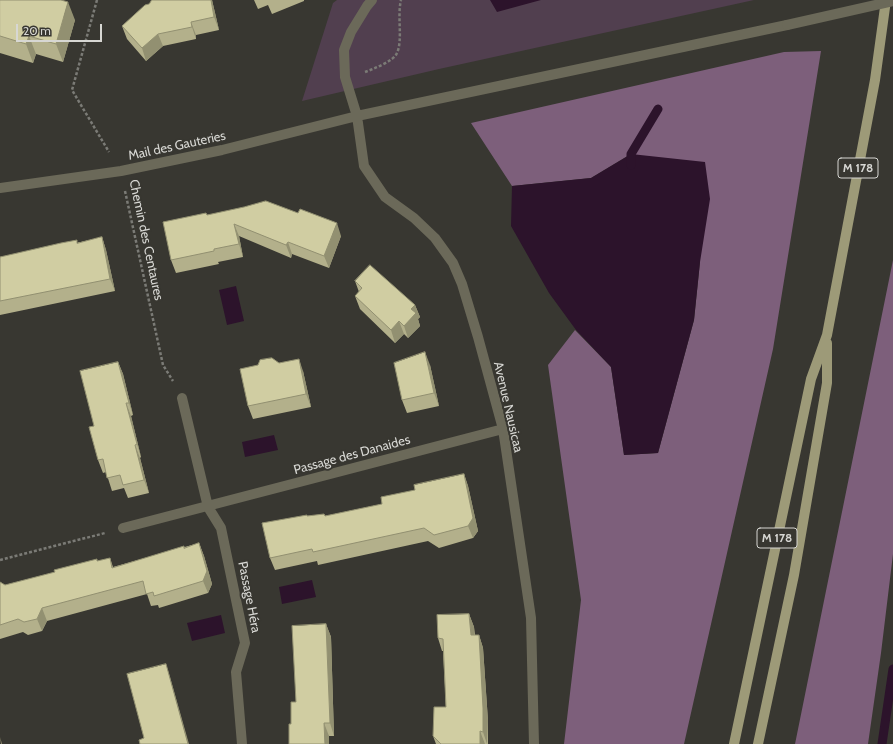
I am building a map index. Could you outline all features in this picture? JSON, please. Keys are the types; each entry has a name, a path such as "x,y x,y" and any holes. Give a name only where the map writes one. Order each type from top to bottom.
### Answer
{"main road":[{"name":"M 178","path":"734,744 810,380 827,335 875,80 886,0"},
{"name":"M 178","path":"758,744 794,575 827,383 827,335"}],"street":[{"name":"Avenue Nausicaa","path":"372,0 351,32 344,50 345,77 357,116 364,166 385,198 414,218 435,238 453,263 462,284 503,429 531,618 534,744"},
{"name":"Mail des Gauteries","path":"0,188 121,171 222,150 357,116 787,25 893,1"},
{"path":"182,398 208,507"},
{"name":"Passage des Danaides","path":"123,528 503,429"},
{"name":"Passage Héra","path":"208,507 221,528 244,643 236,672 242,744"}],"path":[{"name":"Chemin des Centaures","path":"97,0 72,90 121,171 163,365 182,398"},
{"path":"345,77 367,72 387,62 397,54 400,42 399,7 401,0"},
{"path":"0,560 123,528"}],"shaded area":[{"path":"337,0 754,0 439,69 302,101 333,3"},
{"path":"490,0 541,0 497,12"},
{"path":"821,51 773,349 684,744 564,744 581,600 548,365 575,330 611,367 624,455 658,453 694,320 700,262 631,154 591,178 512,186 471,123 784,52"},
{"path":"631,154 705,162 710,199 700,262 694,320 658,453 624,455 611,367 576,330 549,293 511,226 512,186 591,178"},
{"path":"893,260 893,554 868,744 795,744"},
{"path":"236,286 244,321 227,325 219,290"},
{"path":"274,435 278,450 245,457 242,442"},
{"path":"312,580 316,597 282,604 279,587"},
{"path":"221,615 225,633 192,641 187,623"}],"building":[{"path":"0,0 61,0 68,2 56,44 29,36 26,44 0,36"},
{"path":"152,0 211,0 214,17 191,22 192,27 158,34 142,48 122,26"},
{"path":"266,201 298,213 300,209 337,223 324,256 288,242 286,245 234,224 239,244 171,260 163,222 206,213 207,215"},
{"path":"102,237 110,279 0,301 0,257 61,243 77,240 77,243"},
{"path":"370,265 415,305 411,309 416,313 404,326 399,321 391,330 355,296 362,288 355,281"},
{"path":"425,352 434,393 402,400 394,363"},
{"path":"272,358 279,363 299,359 306,394 248,406 240,369 258,365 260,360"},
{"path":"118,362 129,403 126,403 137,444 135,445 144,480 123,485 120,475 107,478 103,459 98,460 89,427 94,426 80,371"},
{"path":"464,474 473,518 468,526 434,535 424,528 313,552 312,549 270,558 262,523 307,515 324,514 325,516 382,504 381,497 415,490 414,485"},
{"path":"199,543 207,571 203,581 154,596 153,592 146,594 143,581 42,608 37,619 24,622 18,619 0,625 0,582 5,585 97,559 97,561 110,558 112,568 184,546 184,548"},
{"path":"469,614 471,635 479,635 483,732 480,731 480,744 441,744 433,736 434,707 446,707 443,639 438,638 437,615"},
{"path":"326,624 330,723 324,723 325,744 289,744 291,702 296,702 292,626"},
{"path":"166,664 188,744 140,744 139,740 144,738 127,674"}],"waterway":[{"path":"631,165 631,154 658,109"},
{"path":"882,744 893,669"}]}
